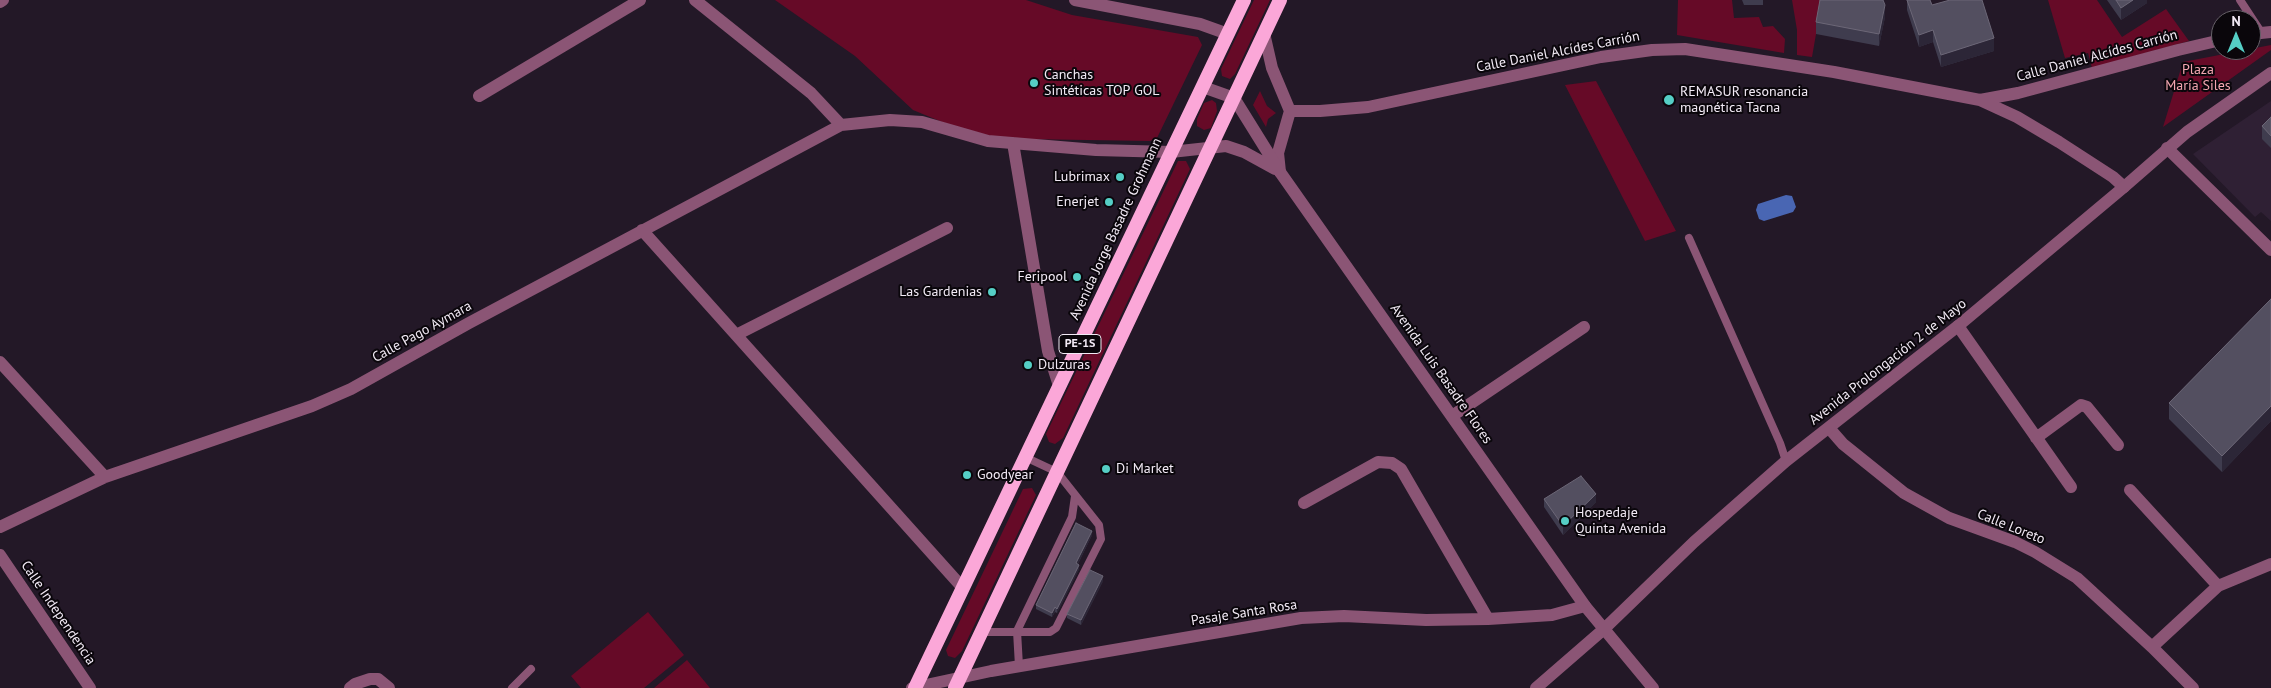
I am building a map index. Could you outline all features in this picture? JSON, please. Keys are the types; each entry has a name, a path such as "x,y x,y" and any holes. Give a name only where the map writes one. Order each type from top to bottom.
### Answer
{"highway":[{"name":"Avenida Jorge Basadre Grohmann","path":"914,688 1244,0"},
{"name":"PE-1S","path":"957,683 1280,0"}],"street":[{"path":"479,96 640,0"},
{"path":"694,0 811,92 841,125 890,120 922,122 988,141 1096,150 1171,152 1226,146 1244,152 1280,172"},
{"path":"1075,0 1200,24 1228,34"},
{"path":"1264,33 1272,68 1290,111 1278,153 1280,172"},
{"name":"Calle Daniel Alcídes Carrión","path":"1980,100 2018,93 2211,42"},
{"name":"Calle Daniel Alcídes Carrión","path":"1290,111 1320,111 1368,107 1582,60 1652,50 1685,49 1899,84 1980,100 2017,117 2059,142 2114,177 2124,187"},
{"name":"Avenida Prolongación 2 de Mayo","path":"1536,688 1604,629 1694,542 1786,461 1958,326 2124,187 2167,148 2217,110 2271,73"},
{"path":"1202,87 1234,98"},
{"name":"Avenida Luis Basadre Flores","path":"1234,98 1280,172 1585,606 1653,688"},
{"name":"Calle Pago Aymara","path":"0,527 105,477 312,406 351,389 469,323 841,125"},
{"path":"1012,143 1048,351 1059,386"},
{"path":"2167,148 2271,250"},
{"path":"736,335 947,228"},
{"path":"642,230 962,587"},
{"path":"1958,326 2071,487"},
{"path":"1452,416 1584,327"},
{"path":"0,362 105,477"},
{"path":"2036,438 2081,406 2087,407 2118,444"},
{"name":"Calle Loreto","path":"1829,428 1883,478 1926,506 1957,521 2015,542 2057,564 2077,578 2152,647 2193,688"},
{"path":"1304,503 1378,462 1392,463 1401,469 1488,619"},
{"path":"2130,490 2218,586"},
{"name":"Calle Independencia","path":"0,555 90,688"},
{"path":"2152,647 2218,586 2271,564"},
{"name":"Pasaje Santa Rosa","path":"914,688 957,683 1020,666 1301,618 1344,616 1426,620 1488,619 1552,615 1585,606"},
{"path":"350,688 355,684 370,679 378,679 388,687"}],"lane":[{"path":"1689,238 1780,443 1786,461"},
{"path":"982,632 1050,632 1056,628 1101,540 1099,525 1057,472 1025,457"},
{"path":"1020,666 1017,631 1072,518 1075,496"},
{"path":"512,688 531,669"}],"shaded area":[{"path":"2271,101 2271,221 2261,212 2255,217 2193,154"}],"green space":[{"name":"Canchas Sintéticas TOP GOL","path":"775,0 1026,0 1072,15 1198,37 1202,45 1157,138 1150,141 994,137 947,124 913,110 855,56"},
{"path":"1254,0 1270,0 1235,74 1230,79 1222,76 1221,69"},
{"path":"1678,0 1732,0 1734,18 1759,17 1763,27 1773,26 1785,39 1784,53 1677,35"},
{"path":"1792,0 1822,0 1812,57 1797,55 1797,30"},
{"path":"2048,0 2097,0 2122,37 2166,9 2189,41 2092,68 2088,53 2065,58"},
{"name":"Plaza María Siles","path":"2271,45 2271,50 2261,57 2261,47"},
{"name":"Plaza María Siles","path":"2211,57 2211,60 2257,60 2163,127 2183,62"},
{"path":"1596,81 1676,231 1645,241 1565,85"},
{"path":"1260,91 1267,106 1276,113 1268,119 1266,127 1253,105"},
{"path":"1212,100 1216,103 1217,111 1211,128 1204,130 1197,126 1197,119 1204,103"},
{"path":"1178,161 1186,161 1190,169 1063,438 1055,444 1049,442 1046,434"},
{"path":"1032,488 1036,495 962,651 955,658 948,656 946,650 1023,489"},
{"path":"648,612 684,655 644,688 581,688 571,676"},
{"path":"687,660 710,688 654,688"}],"water":[{"path":"1786,195 1792,196 1796,207 1793,212 1764,221 1759,219 1756,210 1758,204"}],"building":[{"path":"1820,0 1883,0 1885,5 1879,34 1816,22"},
{"path":"1907,0 1930,0 1932,5 1950,0 1982,0 1994,38 1941,55 1933,30 1919,35"},
{"path":"2116,0 2133,0 2121,8"},
{"path":"2271,117 2271,136 2262,126"},
{"path":"2271,299 2271,406 2222,456 2169,403"},
{"name":"Hospedaje Quinta Avenida","path":"1581,476 1596,494 1563,526 1544,499"},
{"path":"1076,523 1092,531 1076,563 1079,565 1057,609 1055,607 1052,613 1036,605"},
{"path":"1090,570 1103,576 1081,620 1067,614"}],"place":[{"name":"Canchas Sintéticas TOP GOL","path":"1034,83"},
{"name":"REMASUR resonancia magnética Tacna","path":"1669,100"},
{"name":"Lubrimax","path":"1120,177"},
{"name":"Enerjet","path":"1109,202"},
{"name":"Feripool","path":"1077,277"},
{"name":"Las Gardenias","path":"992,292"},
{"name":"Dulzuras","path":"1028,365"},
{"name":"Di Market","path":"1106,469"},
{"name":"Goodyear","path":"967,475"},
{"name":"Hospedaje Quinta Avenida","path":"1565,521"}]}
